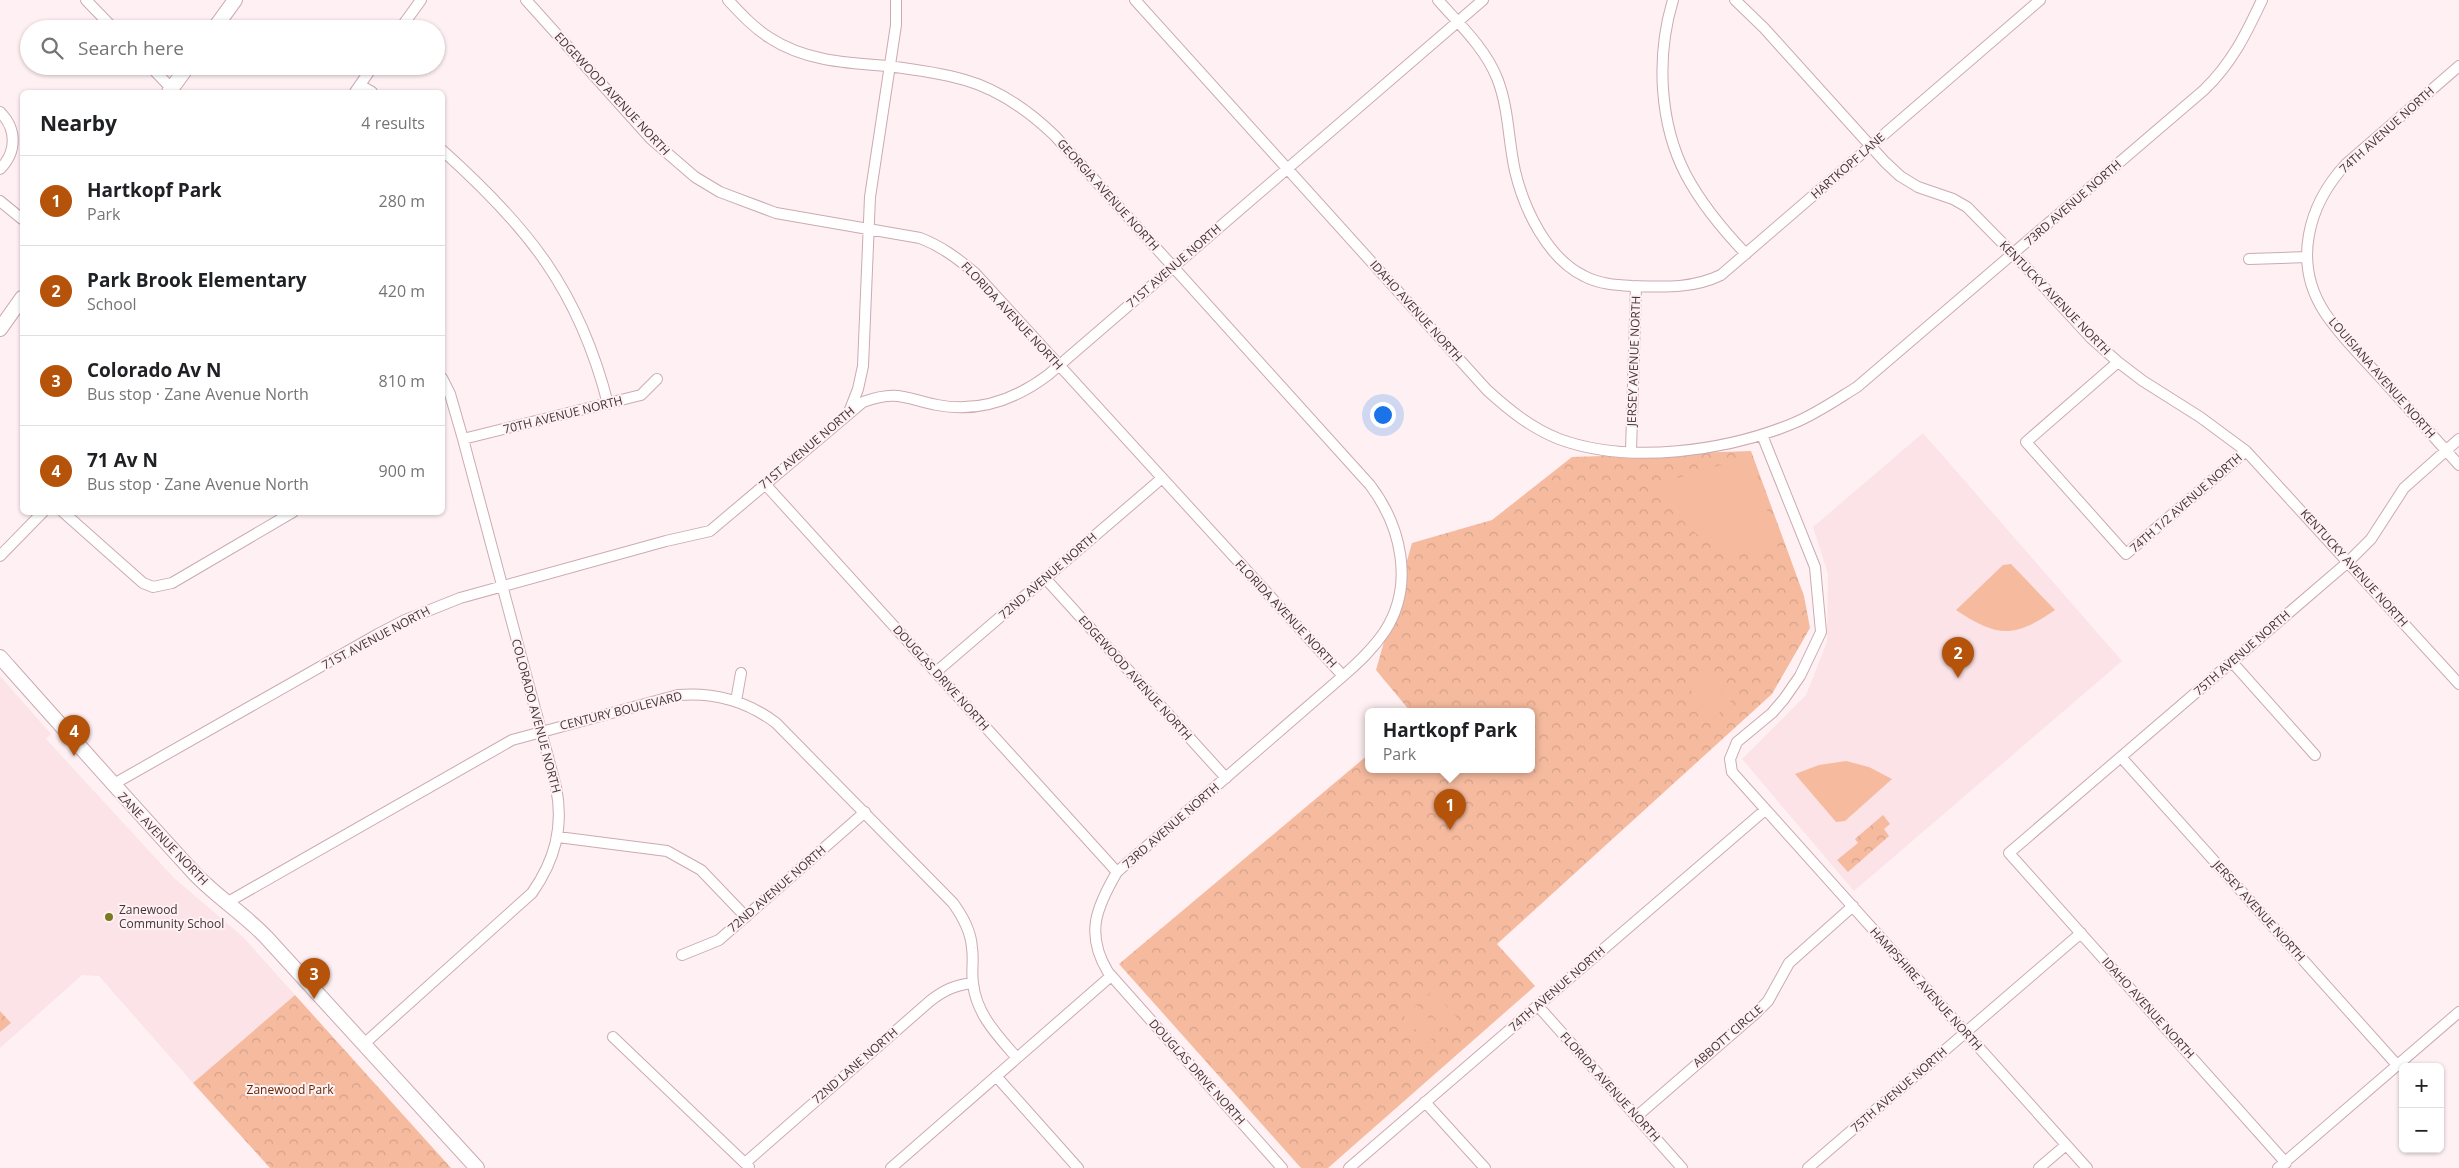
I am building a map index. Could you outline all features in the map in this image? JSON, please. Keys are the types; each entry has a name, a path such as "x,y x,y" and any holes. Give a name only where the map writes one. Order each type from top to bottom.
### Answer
{"street":[{"path":"86,0 105,20"},
{"path":"221,20 235,0"},
{"path":"407,20 421,0"},
{"name":"EDGEWOOD AVENUE NORTH","path":"526,0 651,139 695,177 720,192 776,214 869,228"},
{"path":"728,0 753,25 771,39 790,49 833,61 890,66"},
{"path":"849,412 858,389 863,366 870,197 896,25 896,0"},
{"name":"IDAHO AVENUE NORTH","path":"1135,0 1487,390 1508,410 1533,426 1560,439 1588,446 1631,451 1701,449 1729,445 1780,428"},
{"name":"JERSEY AVENUE NORTH","path":"1438,0 1485,56 1496,76 1504,97 1516,172 1537,226 1553,249 1567,264 1583,276 1601,283 1636,286 1631,451"},
{"name":"71ST AVENUE NORTH","path":"112,785 405,620 460,598 666,541 710,531 849,412 871,399 897,394 937,405 961,407 984,405 1008,399 1029,389 1483,0"},
{"path":"1673,0 1663,50 1662,81 1666,113 1674,144 1686,174 1702,201 1721,227 1746,254"},
{"name":"KENTUCKY AVENUE NORTH","path":"1735,0 1764,28 1871,147 1900,176 1918,187 1953,199 1967,207 2091,338 2118,362 2143,381 2200,417 2246,451 2459,684"},
{"name":"HARTKOPF LANE","path":"1636,286 1675,287 1706,282 1721,275 2040,0"},
{"name":"73RD AVENUE NORTH","path":"1780,428 1826,406 1857,387 2221,74 2246,37 2262,0"},
{"name":"GEORGIA AVENUE NORTH","path":"890,66 966,80 1014,102 1036,118 1055,136 1370,485"},
{"name":"74TH AVENUE NORTH","path":"2308,257 2308,236 2313,216 2321,196 2332,179 2459,66"},
{"path":"157,75 169,90"},
{"path":"171,90 182,75"},
{"path":"357,89 367,75"},
{"path":"0,112 10,125 14,135 10,157 0,169"},
{"path":"445,153 480,184 542,254 579,317 593,351 608,404"},
{"path":"0,201 20,217"},
{"name":"FLORIDA AVENUE NORTH","path":"869,228 920,238 940,246 975,273 1161,479 1343,676"},
{"path":"2249,259 2308,257"},
{"name":"LOUISIANA AVENUE NORTH","path":"2308,257 2315,295 2324,312 2336,328 2459,465"},
{"path":"0,330 20,301"},
{"name":"74TH 1/2 AVENUE NORTH","path":"2118,362 2026,442 2126,554 2246,451"},
{"name":"70TH AVENUE NORTH","path":"463,439 641,396 657,379"},
{"name":"COLORADO AVENUE NORTH","path":"365,1043 532,893 544,876 558,837 560,818 558,798 463,439 450,394 445,384"},
{"path":"1762,435 1815,567 1821,632 1800,676 1784,699 1772,713 1737,742 1730,759 1732,772 1765,810"},
{"name":"75TH AVENUE NORTH","path":"2009,853 2348,562 2371,538 2404,488 2459,439"},
{"name":"72ND AVENUE NORTH","path":"936,672 1161,479"},
{"name":"DOUGLAS DRIVE NORTH","path":"765,484 1117,872"},
{"name":"73RD AVENUE NORTH","path":"1111,976 1100,959 1095,943 1095,927 1098,911 1117,872 1343,676 1373,648 1386,630 1395,609 1400,588 1402,566 1393,522 1383,503 1370,485"},
{"path":"0,556 40,515"},
{"path":"66,515 134,577 154,586 172,583 288,515"},
{"name":"EDGEWOOD AVENUE NORTH","path":"1045,578 1226,778"},
{"name":"ZANE AVENUE NORTH","path":"0,657 112,785 196,875 246,916 365,1043 477,1168"},
{"path":"2232,662 2315,755"},
{"path":"736,701 740,674"},
{"name":"CENTURY BOULEVARD","path":"228,902 512,740 678,695 705,694 736,701 762,712 776,722 953,903 963,916 972,948 973,983 984,1016 1017,1058"},
{"name":"JERSEY AVENUE NORTH","path":"2121,757 2398,1066"},
{"name":"74TH AVENUE NORTH","path":"1349,1168 1765,810"},
{"name":"HAMPSHIRE AVENUE NORTH","path":"1765,810 2087,1168"},
{"name":"72ND AVENUE NORTH","path":"682,955 719,940 865,812"},
{"path":"558,837 667,851 701,870 746,917"},
{"name":"IDAHO AVENUE NORTH","path":"2009,853 2081,933 2282,1166"},
{"name":"ABBOTT CIRCLE","path":"1636,1116 1755,1014 1768,1001 1789,963 1853,906"},
{"name":"75TH AVENUE NORTH","path":"1808,1168 2081,933"},
{"path":"891,1168 1111,976"},
{"name":"DOUGLAS DRIVE NORTH","path":"1111,976 1282,1168"},
{"name":"72ND LANE NORTH","path":"748,1165 930,1001 943,991 958,984 973,983"},
{"name":"FLORIDA AVENUE NORTH","path":"1538,1006 1682,1168"},
{"path":"2282,1166 2459,1012"},
{"path":"612,1037 748,1165"},
{"path":"996,1076 1078,1168"},
{"path":"1425,1102 1485,1168"},
{"path":"2039,1168 2066,1145"}],"shaded area":[{"path":"1923,433 2122,661 1854,891 1742,759 1806,695 1827,642 1828,574 1813,527"},
{"name":"Zanewood Community School","path":"0,676 51,734 46,739 174,878 243,937 295,995 193,1083 99,976 82,975 0,1048"}],"green space":[{"path":"1751,451 1804,596 1810,628 1772,694 1497,944 1535,986 1328,1168 1301,1168 1119,964 1365,757 1365,773 1535,773 1535,708 1408,708 1376,670 1412,543 1492,520 1572,457"},
{"path":"1744,458 1754,464 1779,552 1736,549 1720,546 1706,540 1694,532 1682,520 1658,484"},
{"path":"2011,564 2055,610 2028,626 2006,631 1983,626 1956,610 2003,565"},
{"path":"1707,673 1732,703 1713,718 1689,688"},
{"path":"1846,761 1869,767 1892,779 1845,821 1836,822 1795,774 1819,765"},
{"path":"1883,815 1890,824 1884,829 1889,836 1848,872 1837,860 1858,843 1855,839"},
{"path":"1433,991 1457,1018 1444,1029 1421,1002"},
{"name":"Zanewood Park","path":"295,995 451,1168 270,1168 193,1083"},
{"path":"1417,1005 1440,1032 1427,1043 1404,1016"},
{"path":"0,1011 11,1023 0,1032"}],"place":[{"name":"Park Brook Elementary","path":"1958,678"},
{"name":"71 Av N","path":"74,756"},
{"name":"Hartkopf Park","path":"1450,830"},
{"name":"Zanewood Community School","path":"109,917"},
{"name":"Colorado Av N","path":"314,999"}]}
